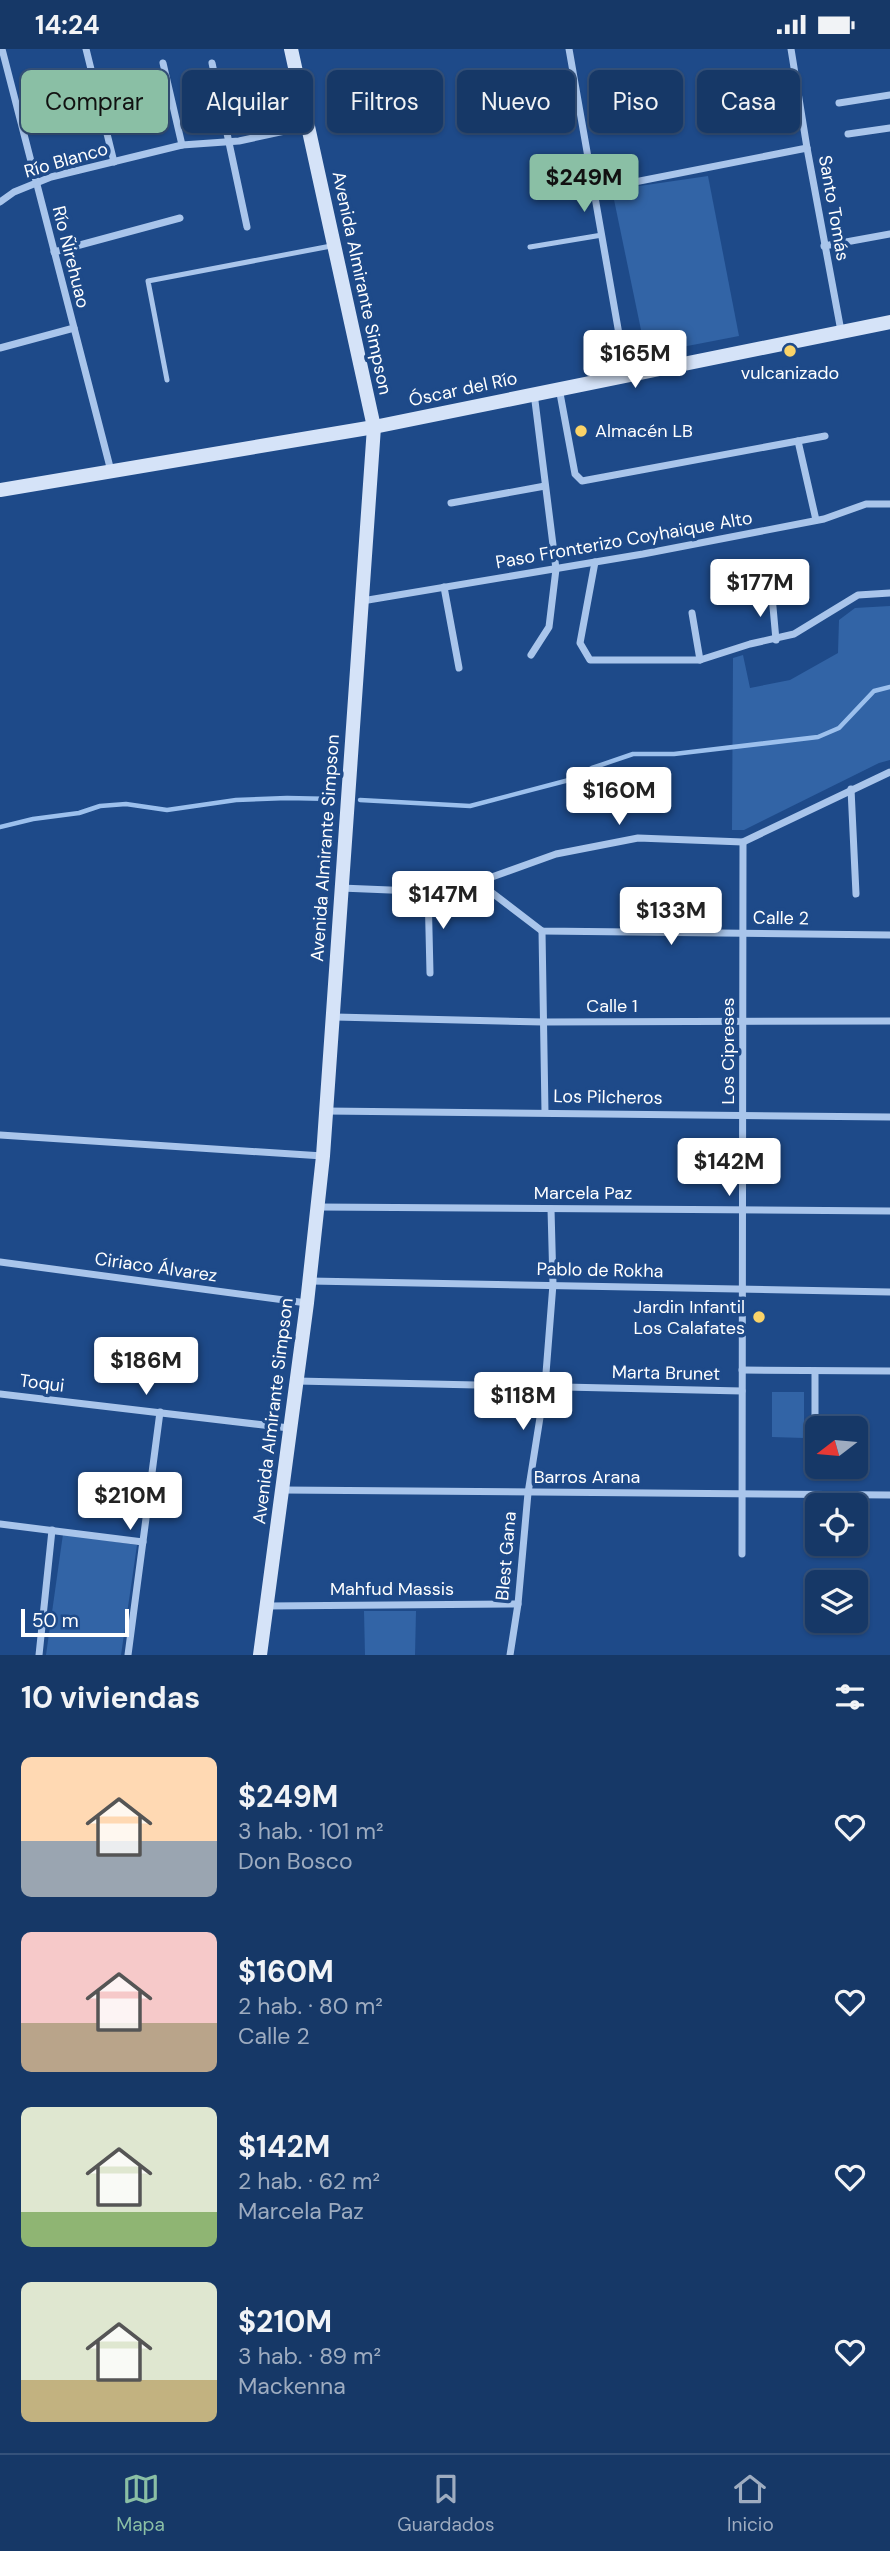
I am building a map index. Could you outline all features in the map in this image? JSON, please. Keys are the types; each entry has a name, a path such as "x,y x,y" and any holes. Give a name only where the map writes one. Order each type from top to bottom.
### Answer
{"street":[{"name":"Río Ñirehuao","path":"2,49 112,472"},
{"path":"86,49 114,162"},
{"name":"Avenida Almirante Simpson","path":"291,49 296,70"},
{"path":"569,49 626,374"},
{"name":"Santo Tomás","path":"791,49 841,331"},
{"path":"163,63 182,145"},
{"path":"212,63 247,227"},
{"path":"839,103 890,95"},
{"path":"848,134 890,128"},
{"name":"Río Blanco","path":"0,202 36,183 114,162 182,145 229,143 275,133"},
{"name":"Avenida Almirante Simpson","path":"260,1655 310,1280 323,1156 335,1017 341,888 374,427 310,133"},
{"path":"594,190 807,148"},
{"path":"54,252 180,218"},
{"path":"824,246 890,234"},
{"name":"Óscar del Río","path":"0,490 374,427 890,322"},
{"path":"0,348 74,328"},
{"path":"559,388 575,474 582,481 825,436"},
{"path":"531,655 549,627 556,569 534,393"},
{"path":"798,441 816,520"},
{"path":"451,503 545,486"},
{"name":"Paso Fronterizo Coyhaique Alto","path":"361,601 595,562 816,520 866,505 890,504"},
{"path":"595,562 580,643 590,660 700,660 794,634 858,595 890,593"},
{"path":"443,587 458,669"},
{"path":"772,596 776,640"},
{"path":"692,613 700,660"},
{"path":"341,888 414,891 478,882 556,853 638,838 743,842 890,772"},
{"path":"852,789 856,894"},
{"name":"Los Cipreses","path":"742,1555 743,842"},
{"path":"478,882 542,931 545,1112"},
{"path":"428,889 430,973"},
{"name":"Calle 2","path":"542,931 890,935"},
{"name":"Calle 1","path":"335,1017 543,1022 890,1021"},
{"name":"Los Pilcheros","path":"326,1111 890,1117"},
{"path":"0,1135 323,1156"},
{"name":"Marcela Paz","path":"318,1207 890,1211"},
{"name":"Blest Gana","path":"510,1655 518,1604 527,1493 545,1387 553,1285 551,1209"},
{"name":"Ciriaco Álvarez","path":"0,1262 307,1303"},
{"name":"Pablo de Rokha","path":"310,1280 890,1292"},
{"name":"Marta Brunet","path":"742,1370 890,1371"},
{"path":"815,1371 815,1416"},
{"name":"Marta Brunet","path":"296,1381 742,1391"},
{"name":"Toqui","path":"0,1394 289,1428"},
{"path":"128,1655 160,1412"},
{"name":"Barros Arana","path":"283,1490 890,1495"},
{"path":"0,1524 143,1542"},
{"path":"39,1655 52,1530"},
{"name":"Mahfud Massis","path":"267,1606 518,1604"}],"lane":[{"path":"530,247 602,235"},
{"path":"167,380 148,281 334,246"}],"shaded area":[{"path":"708,176 739,336 646,354 612,190"},
{"path":"890,606 890,760 744,830 732,830 733,658 743,655 750,688 790,680 838,653 839,620 855,608"},
{"path":"772,1392 804,1392 804,1438 772,1437"},
{"path":"63,1534 137,1545 121,1655 46,1655"},
{"path":"364,1611 416,1611 415,1655 365,1655"}],"waterway":[{"path":"360,800 470,806 569,780 592,768 633,754 674,754 818,737 839,728 874,691 890,687"},
{"path":"0,827 33,819 79,813 100,806 126,804 167,810 236,800 334,799"}],"place":[{"name":"vulcanizado","path":"790,351"},
{"name":"Almacén LB","path":"581,431"},
{"name":"Jardin Infantil Los Calafates","path":"759,1317"}]}
